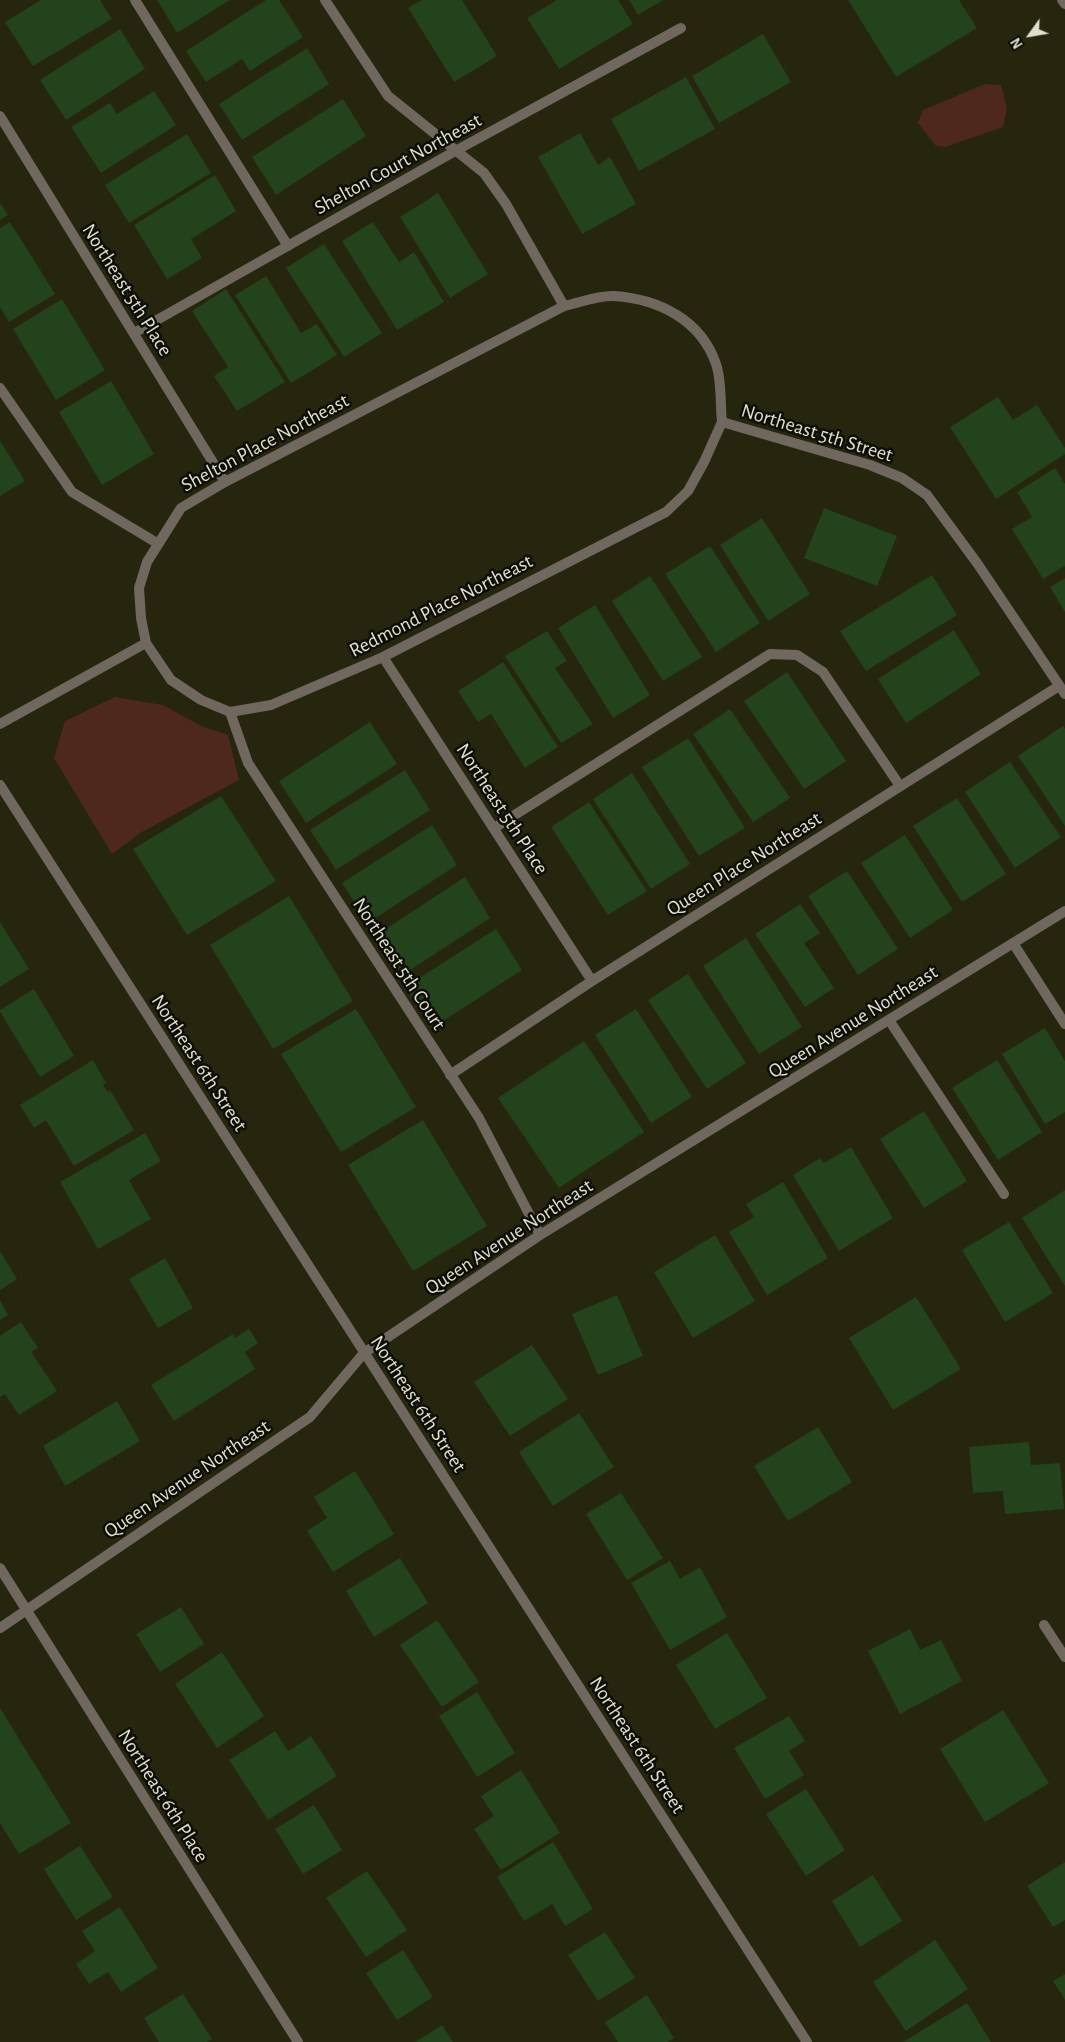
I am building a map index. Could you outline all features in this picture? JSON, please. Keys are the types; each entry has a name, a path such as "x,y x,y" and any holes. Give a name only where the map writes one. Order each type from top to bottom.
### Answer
{"street":[{"path":"135,0 288,246"},
{"path":"325,0 388,96 484,173 500,196 564,306"},
{"path":"1062,0 1065,4"},
{"name":"Shelton Court Northeast","path":"134,333 457,150 681,28"},
{"name":"Northeast 5th Place","path":"0,116 225,482"},
{"name":"Northeast 5th Street","path":"564,306 612,296 644,302 678,314 703,337 717,365 722,422 870,465 902,478 927,495 977,563 1062,690"},
{"name":"Shelton Place Northeast","path":"146,643 140,618 140,588 146,562 181,508 225,482 564,306"},
{"path":"0,388 72,492 157,543"},
{"name":"Redmond Place Northeast","path":"230,712 271,705 383,657 666,512 688,491 704,462 722,422"},
{"path":"0,724 146,643 172,680 202,700 230,712"},
{"path":"494,828 770,654 798,656 822,672 900,786"},
{"name":"Northeast 5th Place","path":"383,657 592,981"},
{"name":"Queen Place Northeast","path":"450,1075 592,981 900,786 1062,690"},
{"name":"Northeast 5th Court","path":"230,712 248,763 479,1118 540,1236"},
{"name":"Northeast 6th Street","path":"0,785 807,2042"},
{"name":"Queen Avenue Northeast","path":"0,1628 310,1417 364,1353 540,1236 1065,911"},
{"path":"1013,943 1065,1024"},
{"path":"888,1020 1004,1194"},
{"name":"Northeast 6th Place","path":"0,1568 298,2042"},
{"path":"1044,1624 1065,1657"}],"shaded area":[{"path":"985,84 1001,85 1007,109 1003,127 945,147 936,146 918,123 923,110"},
{"path":"115,697 163,705 201,726 228,735 239,780 140,833 112,854 54,758 65,721"}],"building":[{"path":"41,0 100,0 112,19 33,66 5,22"},
{"path":"157,0 230,0 177,33"},
{"path":"266,0 279,0 303,37 250,71 242,59 206,82 186,51"},
{"path":"422,0 462,0 497,56 454,82 408,8"},
{"path":"557,0 618,0 633,24 559,69 527,18"},
{"path":"629,0 663,0 638,15"},
{"path":"848,0 959,0 977,28 896,77"},
{"path":"120,29 145,69 66,120 40,80"},
{"path":"763,34 791,82 719,123 692,76"},
{"path":"307,48 329,84 242,140 219,104"},
{"path":"686,77 715,129 639,171 611,119"},
{"path":"154,91 176,125 101,173 71,127 110,103 117,114"},
{"path":"343,99 366,136 276,195 252,157"},
{"path":"580,133 598,165 610,157 636,204 582,234 538,157"},
{"path":"187,134 211,173 129,223 105,185"},
{"path":"215,175 236,211 191,239 202,258 167,279 134,225"},
{"path":"438,193 488,274 450,298 400,217"},
{"path":"0,203 8,215 0,220"},
{"path":"10,222 55,294 9,322 0,307 0,228"},
{"path":"373,222 399,262 414,252 444,302 397,330 342,241"},
{"path":"324,244 382,333 344,357 286,268"},
{"path":"266,276 301,333 317,324 337,355 291,383 235,295"},
{"path":"226,289 285,382 237,411 214,376 228,367 192,311"},
{"path":"62,299 105,370 56,400 13,329"},
{"path":"111,381 154,454 102,485 59,412"},
{"path":"998,397 1013,420 1037,405 1065,448 1065,454 996,499 950,427"},
{"path":"0,441 25,481 0,496"},
{"path":"1055,468 1065,484 1065,566 1043,579 1012,529 1032,517 1017,492"},
{"path":"824,508 897,536 877,586 804,558"},
{"path":"762,518 810,594 768,621 720,545"},
{"path":"710,546 760,623 716,652 665,574"},
{"path":"932,575 957,615 866,671 840,631"},
{"path":"650,576 702,657 663,681 612,601"},
{"path":"1065,578 1065,612 1050,587"},
{"path":"595,605 650,695 613,718 558,628"},
{"path":"954,630 981,674 906,723 878,679"},
{"path":"547,631 567,661 555,668 593,724 561,743 505,656"},
{"path":"503,662 558,747 525,768 491,714 478,722 458,691"},
{"path":"787,672 846,761 804,789 744,701"},
{"path":"730,709 790,798 753,822 693,734"},
{"path":"370,722 397,764 306,823 279,781"},
{"path":"1063,726 1065,729 1065,826 1018,756"},
{"path":"688,738 745,828 699,856 642,767"},
{"path":"1010,762 1061,837 1015,868 965,792"},
{"path":"405,770 430,810 336,870 310,830"},
{"path":"632,773 690,864 651,889 593,799"},
{"path":"221,796 276,881 187,935 133,849"},
{"path":"957,798 1006,874 962,902 913,826"},
{"path":"589,802 647,891 608,915 551,827"},
{"path":"432,825 457,865 368,923 342,883"},
{"path":"905,835 953,910 910,938 861,863"},
{"path":"847,871 898,949 858,975 808,896"},
{"path":"465,877 490,918 401,976 375,936"},
{"path":"289,896 353,1001 273,1049 210,945"},
{"path":"800,904 820,933 804,943 834,988 805,1007 755,934"},
{"path":"0,922 29,969 0,987"},
{"path":"496,929 522,970 432,1028 405,987"},
{"path":"746,938 802,1027 759,1054 703,966"},
{"path":"688,974 746,1063 707,1089 648,1000"},
{"path":"34,989 74,1056 40,1077 0,1012 0,1010"},
{"path":"356,1009 416,1107 341,1152 281,1054"},
{"path":"636,1009 692,1097 651,1123 595,1035"},
{"path":"1045,1028 1065,1061 1065,1112 1045,1124 1002,1054"},
{"path":"584,1041 644,1132 559,1188 498,1098"},
{"path":"93,1060 106,1083 103,1085 108,1092 110,1090 134,1130 74,1166 46,1120 34,1128 20,1105"},
{"path":"997,1060 1042,1132 998,1160 952,1088"},
{"path":"924,1111 967,1181 924,1208 880,1139"},
{"path":"423,1120 487,1226 413,1271 348,1165"},
{"path":"145,1133 161,1161 129,1180 151,1219 98,1249 60,1182"},
{"path":"851,1147 893,1218 839,1251 793,1175 820,1158 824,1163"},
{"path":"783,1182 828,1258 767,1295 729,1232 754,1217 746,1204"},
{"path":"1065,1190 1065,1286 1022,1218"},
{"path":"1009,1222 1053,1293 1005,1322 962,1250"},
{"path":"715,1235 755,1301 693,1338 654,1272"},
{"path":"0,1251 17,1279 0,1290"},
{"path":"165,1258 193,1308 158,1328 129,1279"},
{"path":"617,1295 643,1356 598,1375 572,1314"},
{"path":"916,1297 961,1369 893,1410 849,1338"},
{"path":"0,1300 8,1315 0,1320"},
{"path":"21,1322 38,1348 31,1352 57,1391 19,1415 5,1394 0,1397 0,1336"},
{"path":"249,1329 258,1343 245,1352 255,1369 174,1421 151,1385 233,1334 235,1338"},
{"path":"532,1345 568,1399 510,1436 474,1382"},
{"path":"117,1401 140,1441 65,1486 43,1446"},
{"path":"579,1413 614,1467 553,1506 519,1452"},
{"path":"818,1427 852,1482 788,1521 754,1466"},
{"path":"1029,1442 1031,1465 1060,1463 1064,1509 1005,1514 1003,1491 973,1493 969,1447"},
{"path":"355,1471 394,1534 333,1572 307,1531 327,1518 314,1497"},
{"path":"621,1493 663,1558 627,1580 586,1514"},
{"path":"400,1558 428,1603 374,1637 346,1591"},
{"path":"670,1561 680,1579 700,1567 727,1617 670,1650 631,1583"},
{"path":"181,1607 204,1644 160,1672 136,1634"},
{"path":"437,1620 479,1682 442,1707 400,1645"},
{"path":"910,1629 920,1650 941,1640 962,1681 900,1714 868,1651"},
{"path":"727,1633 767,1698 715,1729 676,1665"},
{"path":"222,1652 264,1716 217,1748 175,1684"},
{"path":"477,1692 515,1753 477,1777 439,1716"},
{"path":"0,1708 71,1823 19,1854 0,1823"},
{"path":"1003,1710 1049,1783 985,1822 940,1749"},
{"path":"789,1716 805,1741 789,1751 804,1775 765,1799 734,1748"},
{"path":"275,1731 288,1751 311,1736 337,1776 268,1820 229,1760"},
{"path":"521,1770 560,1833 501,1870 474,1829 494,1816 481,1796"},
{"path":"806,1789 845,1850 806,1876 766,1814"},
{"path":"314,1805 342,1850 303,1874 275,1829"},
{"path":"553,1842 593,1909 565,1926 552,1904 524,1921 497,1877"},
{"path":"80,1846 113,1897 76,1920 44,1869"},
{"path":"1065,1862 1065,1920 1053,1927 1027,1886"},
{"path":"367,1871 407,1930 366,1957 326,1898"},
{"path":"873,1875 902,1921 860,1947 832,1901"},
{"path":"120,1907 158,1968 121,1992 108,1972 89,1984 76,1964 95,1951 82,1931"},
{"path":"605,1932 635,1978 598,2001 568,1955"},
{"path":"935,1940 968,1989 906,2031 873,1982"},
{"path":"403,1950 433,1997 397,2020 366,1973"},
{"path":"1065,1974 1065,2000 1053,1981"},
{"path":"183,1994 212,2039 207,2042 159,2042 144,2018"},
{"path":"647,1995 674,2038 667,2042 618,2042 605,2022"},
{"path":"967,2003 991,2042 903,2042"},
{"path":"442,2025 453,2042 415,2042"}]}
